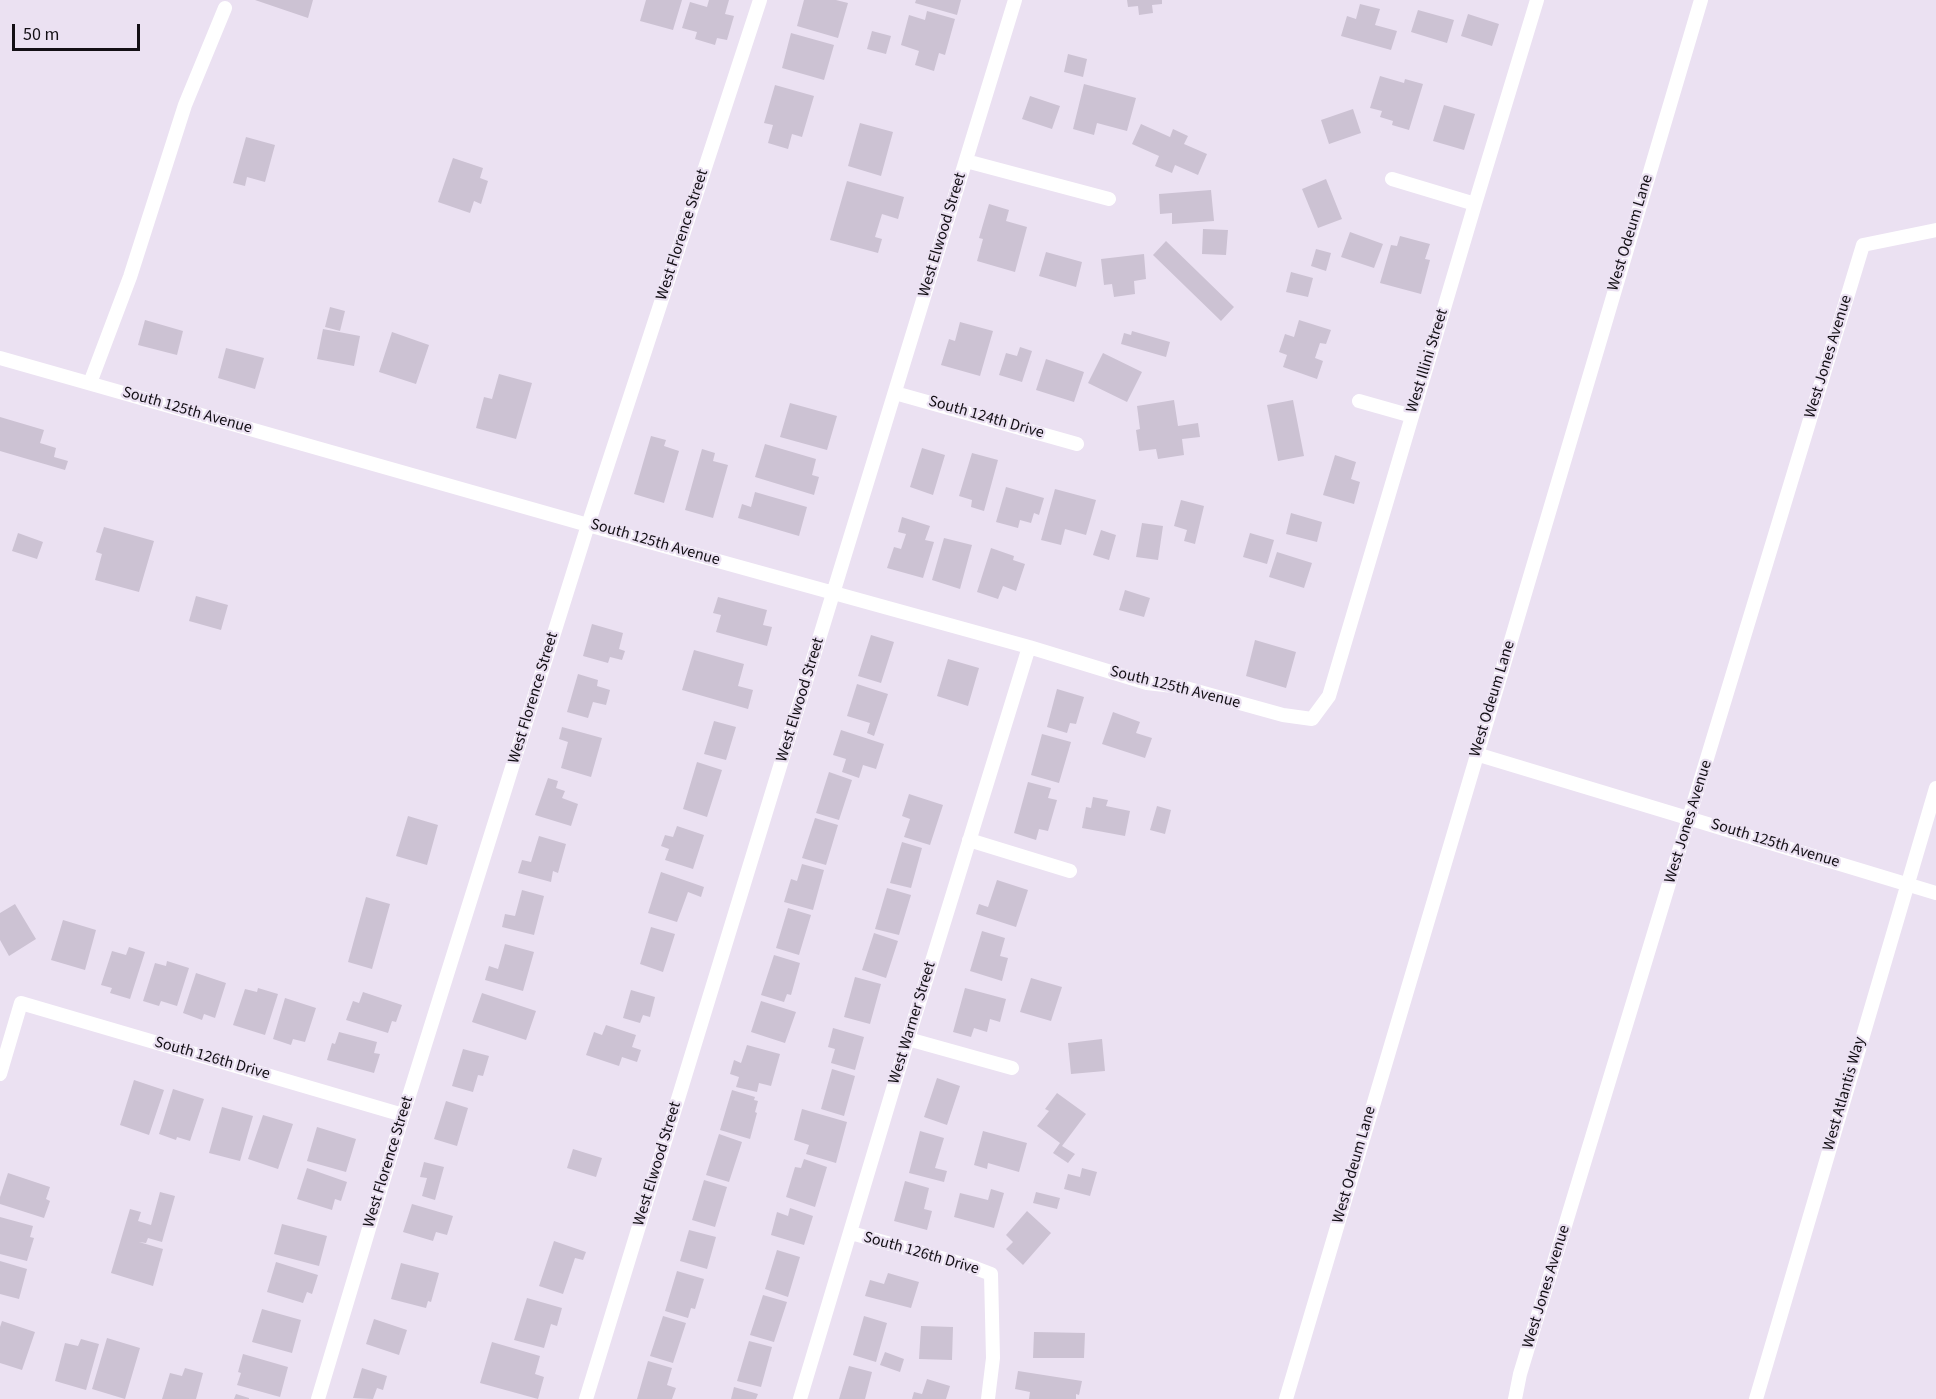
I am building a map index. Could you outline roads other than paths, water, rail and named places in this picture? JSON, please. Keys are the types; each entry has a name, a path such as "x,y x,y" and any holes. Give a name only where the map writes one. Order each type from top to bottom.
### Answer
{"street":[{"name":"West Florence Street","path":"318,1399 588,525 760,0"},
{"name":"West Elwood Street","path":"586,1399 1015,0"},
{"name":"West Illini Street","path":"1312,718 1329,696 1538,0"},
{"name":"West Odeum Lane","path":"1286,1399 1701,0"},
{"path":"90,383 130,278 185,105 225,8"},
{"path":"966,161 1109,199"},
{"path":"1392,179 1475,204"},
{"name":"West Jones Avenue","path":"1515,1399 1520,1374 1863,245 1936,230"},
{"name":"South 125th Avenue","path":"0,358 1029,647 1147,683 1182,687 1283,715 1312,718"},
{"name":"South 124th Drive","path":"896,393 1077,444"},
{"path":"1359,401 1412,416"},
{"name":"West Warner Street","path":"800,1399 908,1038 1029,647"},
{"name":"South 125th Avenue","path":"1476,753 1936,893"},
{"name":"West Atlantis Way","path":"1756,1399 1936,788"},
{"path":"969,840 1070,871"},
{"name":"South 126th Drive","path":"0,1074 21,1004 404,1115"},
{"path":"908,1038 1012,1068"},
{"name":"South 126th Drive","path":"850,1233 970,1266 991,1274 993,1358 988,1399"}]}
